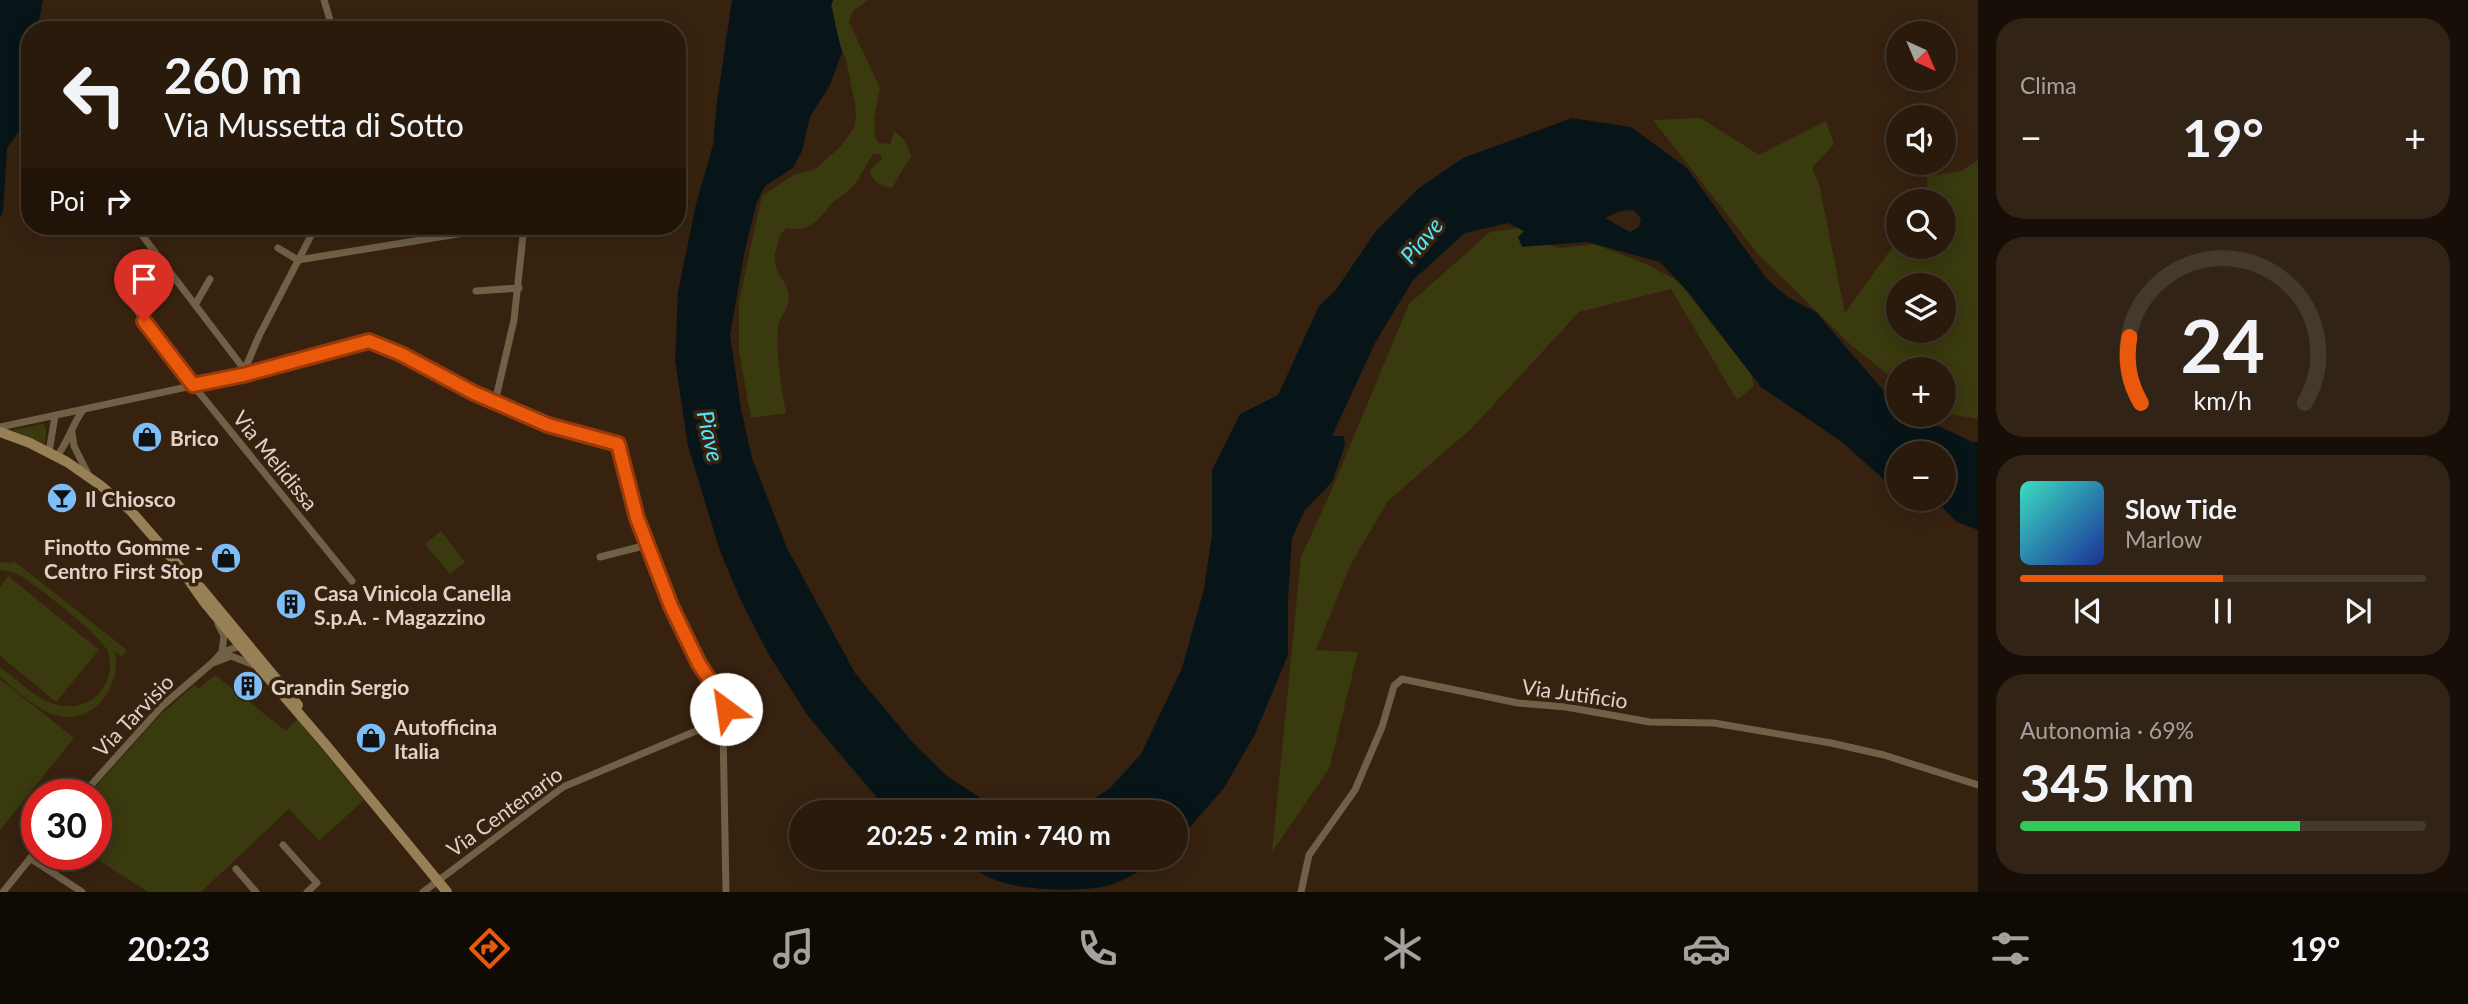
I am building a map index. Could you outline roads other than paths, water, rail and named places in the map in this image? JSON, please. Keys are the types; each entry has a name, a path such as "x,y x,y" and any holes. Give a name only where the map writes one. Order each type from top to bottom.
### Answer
{"main road":[{"path":"0,430 53,454 90,477 131,511 184,572 205,603 324,738 326,745"},
{"path":"184,572 191,576 258,668 326,745 447,892"}],"street":[{"path":"324,0 330,21"},
{"path":"142,235 244,372"},
{"path":"244,372 311,235"},
{"path":"278,248 298,260 452,235"},
{"path":"495,402 519,288 523,235"},
{"path":"195,305 210,279"},
{"path":"475,290 519,288"},
{"name":"Via Melidissa","path":"123,292 193,385 352,581"},
{"path":"0,430 369,341 548,425 618,444 630,495 671,606 699,664 724,701 726,892"},
{"path":"53,454 72,432 75,421 83,410"},
{"path":"53,454 55,416"},
{"path":"72,432 77,454 90,477"},
{"path":"600,557 647,545"},
{"path":"205,603 222,630 225,642 222,652"},
{"path":"243,644 231,656 258,668"},
{"name":"Via Tarvisio","path":"96,779 162,706 222,652 243,644"},
{"name":"Via Tarvisio","path":"212,663 231,656"},
{"name":"Via Jutificio","path":"1301,892 1309,855 1355,790 1382,727 1394,687 1402,678 1507,701 1650,722 1714,723 1831,743 1896,758 1978,785"},
{"name":"Via Centenario","path":"422,892 563,787 723,721"},
{"path":"283,845 317,883 307,892"},
{"path":"3,892 21,869"},
{"path":"236,869 256,892"},
{"path":"48,870 82,892"}],"water":[{"path":"0,0 43,0 39,21 21,21 21,129 7,148 3,213 0,217"},
{"name":"Piave","path":"732,0 833,0 831,5 842,53 830,85 810,117 802,151 793,168 765,186 756,204 744,255 730,335 741,409 752,458 787,548 855,673 915,745 948,777 986,800 879,800 808,716 769,655 742,603 720,551 688,446 675,360 678,292 696,204 713,145"},
{"name":"Piave","path":"1572,118 1631,127 1687,168 1766,278 1789,298 1816,312 1886,394 1886,427 1941,427 1972,442 1978,442 1978,530 1957,522 1946,511 1956,511 1956,441 1886,441 1886,481 1842,442 1761,387 1689,293 1660,262 1587,242 1522,247 1518,237 1524,231 1508,223 1465,233 1413,280 1375,343 1332,436 1344,436 1345,445 1332,482 1305,510 1292,538 1288,655 1255,734 1224,788 1188,829 1188,800 1092,800 1109,789 1141,754 1182,668 1204,589 1212,535 1212,470 1240,414 1278,395 1319,306 1335,291 1376,231 1419,188 1463,158","holes":["1634,210 1641,219 1639,227 1630,232 1605,218 1620,211"]},
{"path":"976,870 1140,870 1107,886 1070,890 1004,883"}],"place":[{"name":"Brico","path":"147,437"},
{"name":"Il Chiosco","path":"62,498"},
{"name":"Finotto Gomme - Centro First Stop","path":"226,558"},
{"name":"Casa Vinicola Canella S.p.A. - Magazzino","path":"291,604"},
{"name":"Grandin Sergio","path":"248,686"},
{"name":"Autofficina Italia","path":"371,738"}]}
